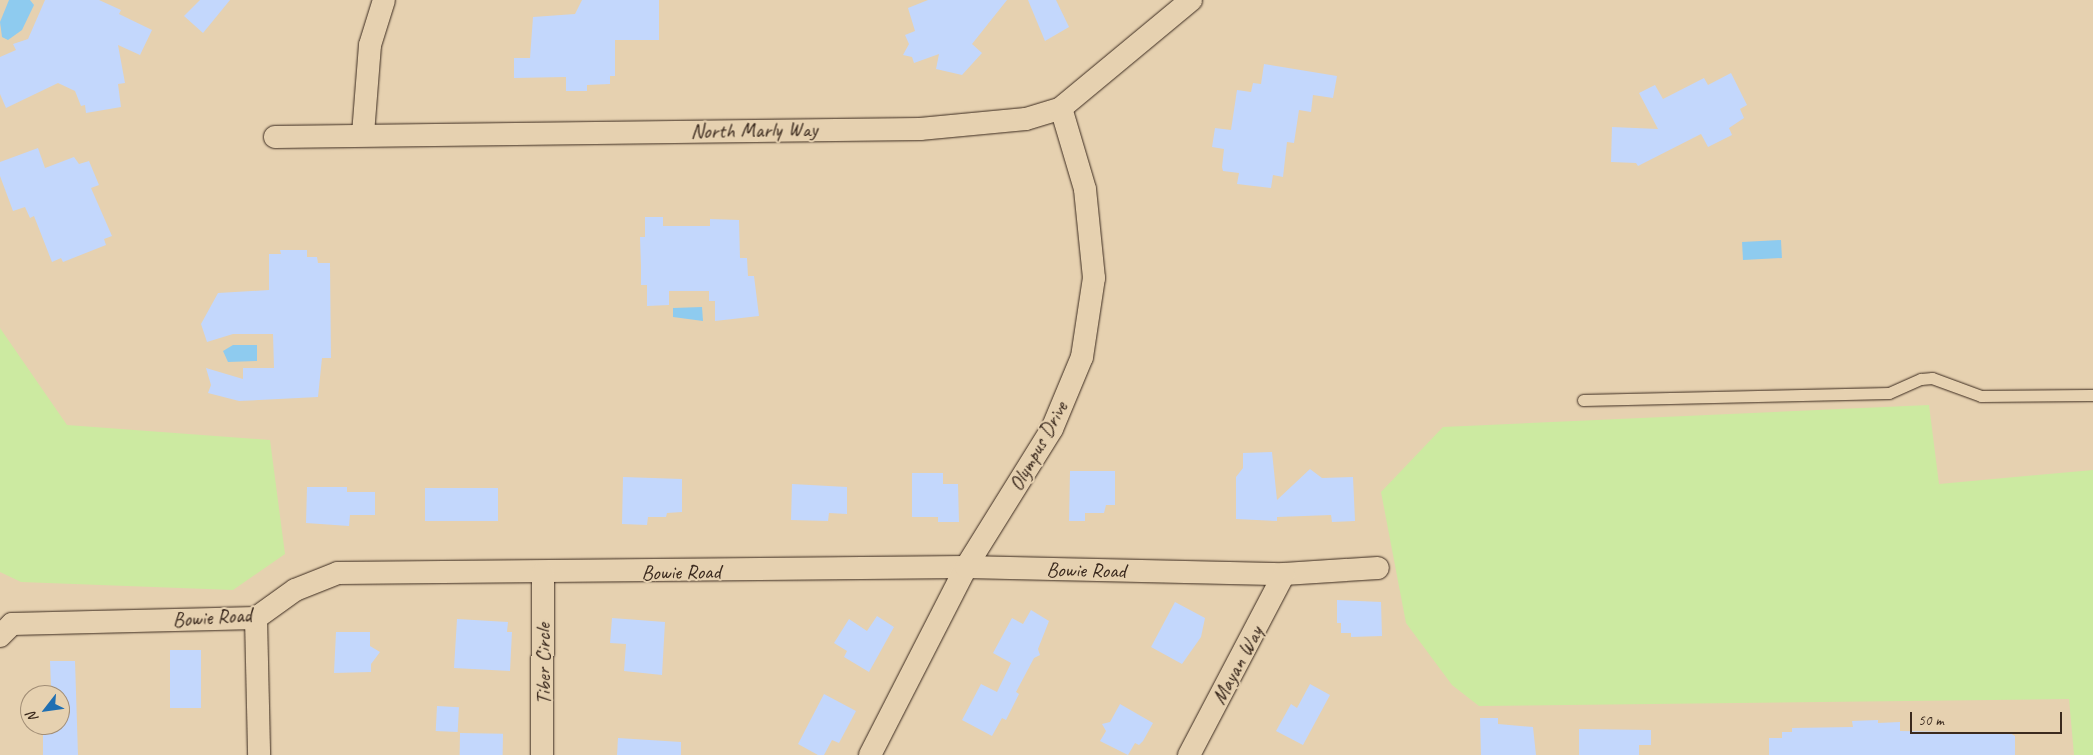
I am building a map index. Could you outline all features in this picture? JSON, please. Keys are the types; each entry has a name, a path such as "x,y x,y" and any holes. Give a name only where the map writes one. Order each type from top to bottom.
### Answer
{"street":[{"path":"363,134 370,45 384,0"},
{"name":"North Marly Way","path":"275,137 363,134 920,128 1018,120 1061,108 1191,0"},
{"name":"Olympus Drive","path":"870,755 966,567 1052,429 1082,357 1094,278 1085,189 1061,108"},
{"name":"Bowie Road","path":"0,636 12,624 256,618 295,590 338,573 543,574 966,567 1284,574 1378,568"},
{"name":"Tiber Circle","path":"542,755 543,574"},
{"name":"Mayan Way","path":"1189,755 1284,574"},
{"path":"256,618 258,755"}],"lane":[{"path":"1583,400 1889,393 1921,379 1932,378 1980,396 2093,394"}],"green space":[{"path":"0,328 67,425 270,440 285,554 233,590 21,582 0,572"},
{"path":"1929,405 1939,484 2093,470 2093,755 2074,755 2069,699 1479,706 1452,685 1406,623 1381,492 1443,427"}],"water":[{"path":"9,0 30,0 34,5 22,30 8,40 2,37 0,22"},
{"path":"1781,240 1782,258 1743,260 1742,242"},
{"path":"702,307 703,321 673,317 673,308"},
{"path":"233,345 257,345 257,361 228,362 223,351"}],"building":[{"path":"45,0 99,0 121,10 119,14 152,30 140,55 118,45 125,83 118,84 121,107 86,113 85,105 81,106 75,91 58,83 6,108 0,94 0,57 16,50 13,44 28,39"},
{"path":"200,0 230,0 203,33 184,16"},
{"path":"582,0 659,0 659,40 615,40 615,76 610,76 610,84 587,85 587,91 566,91 566,77 514,78 514,58 530,58 533,17 575,14"},
{"path":"928,0 1007,0 972,44 982,53 962,75 936,69 939,54 914,63 912,57 903,55 909,44 905,35 915,31 908,8"},
{"path":"1028,0 1056,0 1069,27 1045,41"},
{"path":"1264,64 1337,76 1333,98 1313,95 1311,112 1299,110 1294,143 1287,142 1283,177 1273,175 1271,188 1237,184 1239,173 1223,171 1224,149 1212,147 1215,128 1231,130 1237,90 1251,92 1253,83 1261,84"},
{"path":"1731,73 1747,105 1740,109 1744,118 1729,128 1732,135 1708,147 1701,134 1638,166 1636,163 1611,162 1612,127 1658,129 1639,93 1655,85 1663,99 1704,78 1708,85"},
{"path":"38,148 45,168 74,157 79,164 89,161 99,185 91,188 112,236 104,239 106,245 63,262 61,258 52,262 34,216 30,218 25,207 13,211 0,176 0,162"},
{"path":"645,217 663,217 663,226 710,226 710,219 739,220 740,258 747,258 748,276 754,276 759,316 715,321 715,301 709,301 709,291 669,291 669,305 647,306 647,285 641,285 640,237 645,237"},
{"path":"280,250 307,250 307,257 317,257 318,263 330,263 331,358 322,358 318,397 239,401 208,393 211,385 206,368 243,379 243,368 274,368 273,334 233,334 207,342 201,324 218,293 269,290 269,254 281,254"},
{"path":"1272,452 1277,500 1310,469 1322,478 1353,477 1355,521 1332,522 1331,515 1277,517 1277,521 1236,519 1236,477 1243,468 1243,453"},
{"path":"1070,471 1115,471 1115,505 1106,505 1104,513 1085,513 1085,521 1069,521"},
{"path":"912,473 943,473 943,484 958,484 959,522 938,522 938,517 912,517"},
{"path":"623,477 682,479 682,512 667,513 666,517 648,517 647,525 622,524"},
{"path":"792,484 847,487 847,514 829,513 828,521 791,520"},
{"path":"307,487 347,487 347,492 375,492 375,515 350,515 349,526 306,523"},
{"path":"425,488 498,488 498,521 425,521"},
{"path":"1337,600 1381,602 1382,636 1351,637 1351,633 1341,633 1341,623 1337,623"},
{"path":"1175,602 1205,618 1201,637 1182,664 1151,647"},
{"path":"1031,610 1049,621 1038,649 1040,655 1034,658 1016,692 1019,694 1006,720 1002,718 992,736 962,720 981,684 997,692 1011,663 993,653 1012,618 1023,624"},
{"path":"877,616 894,627 869,672 844,657 847,651 834,643 849,619 867,631"},
{"path":"612,618 665,622 662,675 624,671 626,644 610,643"},
{"path":"457,619 508,622 507,632 512,632 510,671 454,668"},
{"path":"336,632 370,632 370,646 380,652 371,664 371,672 334,673"},
{"path":"170,650 201,650 201,708 170,708"},
{"path":"50,661 75,661 78,755 43,755 43,735 70,735 70,685 51,685"},
{"path":"1310,684 1330,695 1303,745 1276,731 1291,704 1297,708"},
{"path":"824,694 856,711 839,743 832,740 824,755 818,755 798,744"},
{"path":"1120,704 1153,723 1143,741 1139,745 1135,743 1128,755 1100,741 1106,731 1102,724 1110,722"},
{"path":"437,706 459,707 458,732 436,731"},
{"path":"1480,718 1498,718 1498,724 1533,727 1536,755 1481,755"},
{"path":"1878,720 1878,723 1900,722 1900,731 2010,733 2015,736 2015,755 1769,755 1769,738 1782,738 1782,732 1792,732 1792,728 1853,727 1852,721"},
{"path":"1579,729 1651,730 1651,745 1639,745 1639,755 1579,755"},
{"path":"460,733 503,734 503,755 460,755"},
{"path":"618,738 681,742 681,755 617,755"}]}
